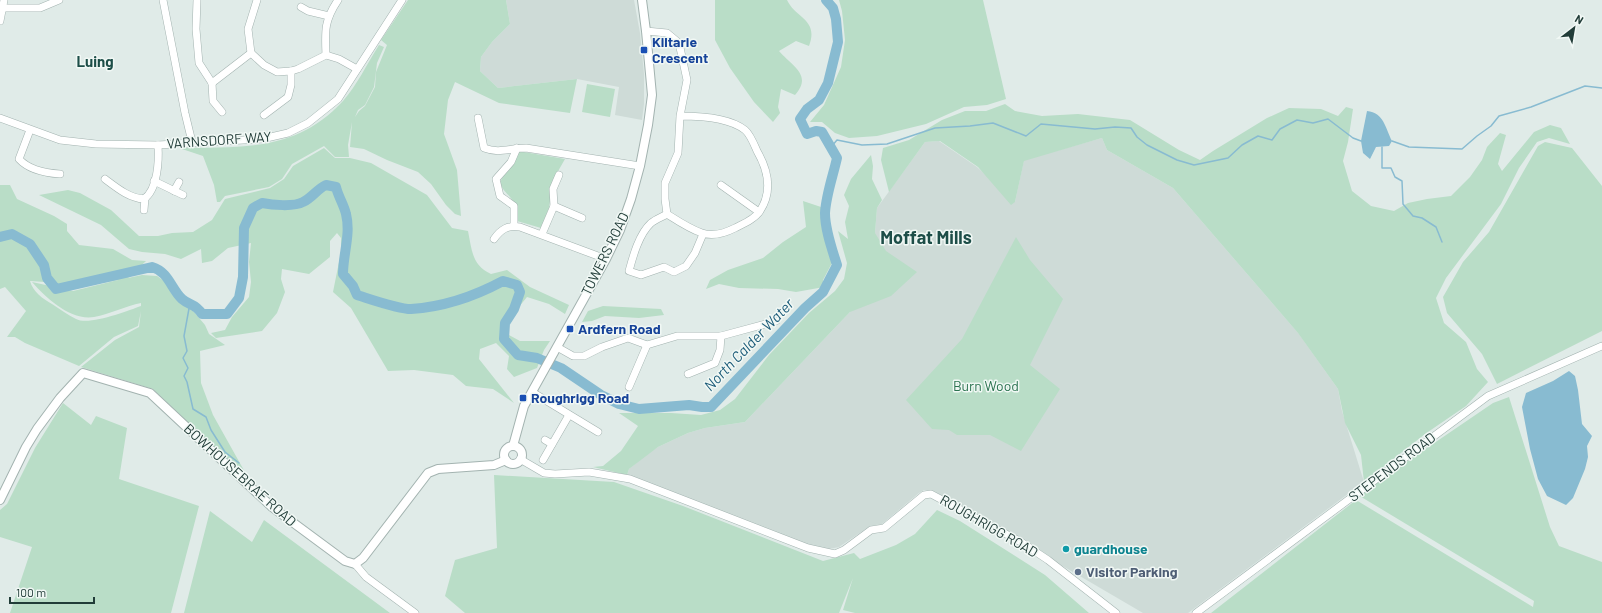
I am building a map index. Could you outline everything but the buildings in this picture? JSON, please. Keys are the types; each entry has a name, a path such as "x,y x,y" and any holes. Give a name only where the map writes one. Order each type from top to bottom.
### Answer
{"street":[{"path":"0,21 4,0"},
{"path":"3,8 40,8 59,0"},
{"path":"163,0 192,142"},
{"path":"197,0 196,29 199,63 212,83 213,101 222,112"},
{"path":"257,0 248,29 252,53 264,65 277,72 291,71 326,55 339,59 357,69"},
{"path":"326,55 325,30 329,16 338,0"},
{"name":"VARNSDORF WAY","path":"0,118 60,140 96,144 158,145 262,139 288,133 308,123 338,99 402,0"},
{"name":"TOWERS ROAD","path":"513,446 524,406 606,259 620,230 631,199 640,166 652,95 642,0"},
{"path":"301,7 308,11 329,16"},
{"path":"646,31 667,32 679,43 687,80 680,116 678,153 665,183 664,199 667,214 703,234 721,234 747,222 760,212 767,193 769,180 762,158 746,131 733,122 693,116 680,116"},
{"path":"212,83 252,53"},
{"path":"264,115 288,97 291,85 291,71"},
{"path":"478,118 484,148 494,152 526,148 640,166"},
{"path":"30,130 19,159 24,165 44,172 60,174"},
{"path":"144,210 145,198 147,197 159,167 158,145"},
{"path":"514,226 514,206 500,196 496,180 511,162 517,148"},
{"path":"542,234 554,206 552,189 559,175"},
{"path":"105,179 121,191 138,199 145,198"},
{"path":"154,181 183,195"},
{"path":"174,191 179,182"},
{"path":"721,186 760,212"},
{"path":"554,206 582,218"},
{"path":"667,214 651,224 641,238 629,271 642,274 664,267 674,272 686,266 695,253 703,234"},
{"path":"494,239 500,231 514,226 542,234 606,259"},
{"path":"557,347 573,356 584,356 602,347 628,338 647,345 677,336 721,336 776,321"},
{"path":"688,374 715,362 720,350 721,336"},
{"path":"629,387 647,345"},
{"name":"STEPENDS ROAD","path":"1196,613 1488,396 1602,346"},
{"name":"BOWHOUSEBRAE ROAD","path":"0,500 26,447 37,429 64,392 81,374 86,373 150,393 272,507 345,561 355,564"},
{"path":"532,392 598,432"},
{"path":"543,460 569,415"},
{"path":"545,440 552,444"},
{"path":"513,446 517,447 521,451 520,459 513,464 506,460 505,452 508,448 513,446"},
{"name":"ROUGHRIGG ROAD","path":"520,459 544,473 554,474 589,472 630,479 808,548 835,554 844,550 870,530 884,528 924,496 931,494 1021,542 1048,560 1116,613"},
{"path":"415,613 366,577 355,564 363,558 428,473 438,469 494,465 506,460"}],"shaded area":[{"path":"506,0 634,0 640,33 644,74 644,104 642,120 615,115 619,87 577,79 498,88 480,71 481,57 492,42 510,24"},
{"path":"1102,138 1107,150 1173,188 1299,334 1338,389 1342,411 1364,482 1188,613 1143,613 934,491 924,490 882,524 870,526 839,547 829,549 818,548 795,540 627,475 629,469 647,454 658,447 688,433 705,428 745,422 850,312 875,233 877,208 925,142 939,141 977,167 1015,202 1024,160"}],"green space":[{"path":"408,0 506,0 510,24 492,42 481,57 480,71 498,88 577,79 570,113 499,103 455,82 448,100 444,134 457,170 461,216 455,214 446,205 431,184 418,172 364,149 350,147 352,122 348,145 349,157 335,157 324,146 292,164 282,179 269,187 225,196 220,202 217,202 214,185 203,156 179,148 246,146 287,138 306,130 325,118 343,101 379,45 384,47 377,63 374,87 365,105 358,110 355,117 365,106 375,87 376,72 387,45 381,40"},
{"path":"715,0 787,0 809,25 811,37 809,46 796,41 779,51 799,71 802,82 795,95 781,89 778,107 780,113 773,122 754,102 730,68 715,40"},
{"path":"839,0 983,0 1006,99 987,105 964,107 926,124 877,136 849,138 835,133 822,122 810,122 824,105 841,67 845,40 842,11"},
{"path":"587,84 615,89 610,117 582,112"},
{"path":"1005,104 1015,111 1042,116 1078,114 1130,120 1179,150 1200,160 1267,118 1289,108 1321,109 1338,116 1346,107 1353,109 1348,142 1343,161 1352,191 1371,206 1394,211 1408,203 1451,196 1470,177 1482,160 1487,147 1500,133 1506,135 1498,164 1502,171 1534,132 1550,125 1561,128 1570,144 1549,138 1537,142 1519,168 1501,204 1446,278 1436,298 1444,323 1466,342 1477,369 1488,382 1466,406 1425,434 1364,482 1361,455 1345,423 1338,389 1298,333 1173,188 1107,150 1102,138 1024,161 1015,202 1011,205 978,167 940,141 925,142 889,192 881,160 883,148 909,140 942,120 965,111 986,111"},
{"path":"1545,142 1572,148 1602,186 1602,331 1497,384 1482,354 1447,313 1443,297 1463,262 1489,232 1538,146"},
{"path":"324,148 335,158 350,158 371,163 427,195 452,228 468,231 476,262 485,270 491,274 507,270 530,287 569,305 565,314 549,304 527,297 500,330 520,341 550,341 544,350 537,368 514,377 507,369 509,356 496,343 480,349 479,359 514,403 493,389 466,386 453,375 414,370 388,371 351,308 333,292 341,252 341,238 337,233 330,241 330,257 309,274 282,269 281,279 285,292 277,313 262,331 216,338 211,333 225,330 232,317 249,297 251,282 249,262 251,243 228,248 212,261 202,263 201,249 181,259 165,254 142,252 129,249 101,225 39,195 68,190 80,193 111,210 139,236 158,236 172,233 193,232 212,220 225,199 270,188 284,179 293,166"},
{"path":"518,151 565,159 553,180 549,208 541,228 517,221 514,203 502,188 500,182"},
{"path":"871,155 873,166 872,179 882,200 877,208 875,233 886,251 917,272 891,296 850,312 745,422 705,428 688,433 658,447 629,469 627,475 593,467 603,466 621,451 638,426 619,413 671,413 701,415 720,410 735,399 769,355 809,313 835,291 844,279 847,263 838,231 848,239 845,222 849,206 844,195 851,179"},
{"path":"0,185 10,185 17,199 54,216 67,224 67,231 79,245 113,249 132,260 146,261 128,278 142,275 157,276 167,283 171,293 194,312 205,325 209,334 225,345 200,351 201,383 213,415 246,474 239,471 153,389 81,367 115,340 139,327 141,311 138,326 114,337 79,366 25,343 15,337 7,337 26,311 5,287 0,289","holes":["118,280 73,291 32,282 44,295 60,307 68,312 85,317 94,317 141,303 141,306 108,317 90,321 82,321 76,319 42,297 33,289 30,281 45,282 70,289"]},
{"path":"803,201 821,207 826,237 833,261 823,280 824,287 796,292 778,289 739,288 719,284 706,289 710,280 728,270 763,258 783,242 806,227"},
{"name":"Burn Wood","path":"1016,237 1030,260 1063,299 1030,365 1060,389 1021,451 990,435 957,435 949,430 932,429 906,400 962,339"},
{"path":"603,306 661,309 664,315 639,318 605,316 592,321 582,322 588,311"},
{"path":"1509,397 1550,527 1559,546 1602,562 1602,613 1211,613 1356,500 1533,607 1534,601 1358,495 1493,403"},
{"path":"63,403 91,425 96,416 127,428 119,479 199,506 171,613 10,613 32,547 0,537 0,510 7,504 35,448"},
{"path":"494,475 614,482 683,506 823,561 854,553 860,559 896,545 915,534 937,510 960,521 1045,575 1089,613 855,613 843,610 853,578 839,613 465,613 445,596 455,560 497,548"},
{"path":"210,511 252,542 264,520 390,613 184,613"}],"water":[{"path":"1367,111 1373,112 1381,118 1392,141 1389,146 1376,147 1370,159 1363,153 1361,141"},
{"path":"1569,371 1575,376 1582,424 1592,436 1587,446 1588,457 1585,469 1573,498 1566,505 1547,496 1538,479 1530,449 1522,407 1526,393 1553,381"}],"waterway":[{"name":"North Calder Water","path":"0,237 12,234 30,244 44,265 47,278 56,289 152,267 158,269 166,277 182,299 195,306 202,314 227,314 239,298 243,277 244,228 253,208 262,203 283,205 299,204 326,185 336,187 345,211 348,229 343,274 353,286 357,295 392,306 411,309 435,306 458,300 503,281 517,285 520,292 514,309 505,323 504,339 518,355 537,358 561,368 601,395 619,404 639,409 689,405 711,407 805,308 823,292 837,265 827,233 825,219 828,192 837,158 822,132 816,131 807,134 800,119 807,109 819,100 828,83 838,42 836,19 833,8 826,0"},
{"path":"1392,141 1409,147 1462,149 1491,126 1499,116 1531,107 1585,86 1602,88"},
{"path":"831,147 837,140 862,145 887,144 935,128 993,123 1026,136 1041,124 1095,129 1115,127 1131,128 1137,137 1147,145 1177,160 1194,165 1228,158 1242,145 1258,136 1272,140 1280,129 1297,120 1313,123 1328,119 1353,138 1361,141"},
{"path":"1382,147 1382,168 1391,168 1395,177 1402,181 1403,204 1413,216 1422,218 1436,227 1442,242"},
{"path":"190,303 184,336 187,351 183,358 188,368 184,376 187,382 193,409 206,417 211,430 225,452 239,463"}],"place":[{"name":"Kiltarie Crescent","path":"644,50"},
{"name":"Ardfern Road","path":"570,329"},
{"name":"Roughrigg Road","path":"523,398"},
{"name":"guardhouse","path":"1066,549"},
{"name":"Visitor Parking","path":"1078,572"}],"district":[{"name":"Luing","path":"95,62"},
{"name":"Moffat Mills","path":"926,238"}]}
